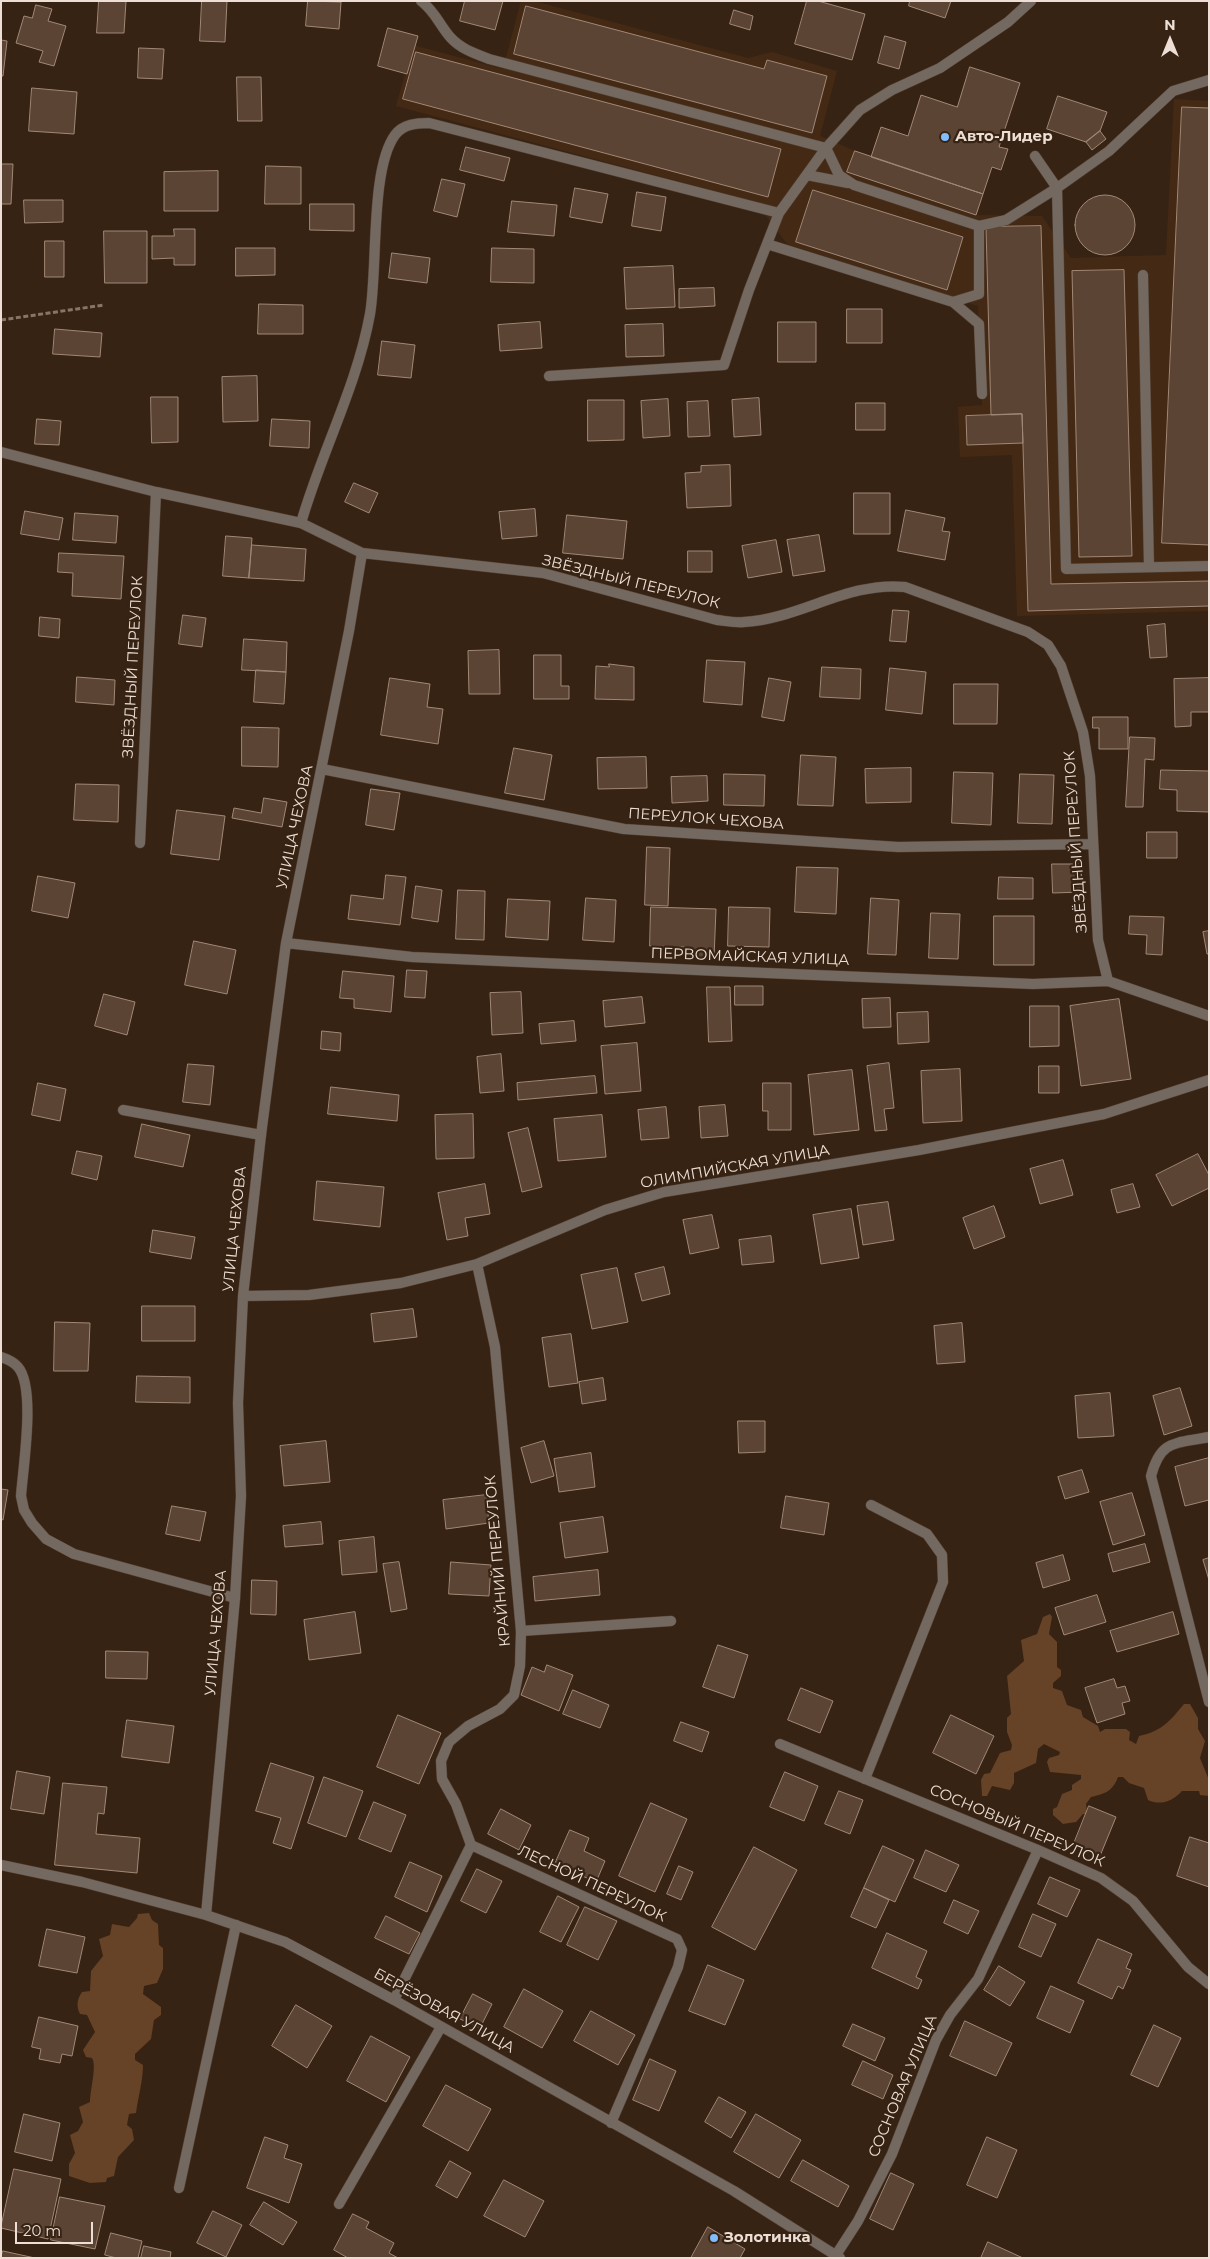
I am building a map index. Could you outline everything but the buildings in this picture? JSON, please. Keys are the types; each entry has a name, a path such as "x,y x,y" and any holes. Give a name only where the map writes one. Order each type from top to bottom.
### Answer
{"street":[{"path":"422,1 430,7 452,39 469,51 489,59 826,148 839,175 854,184"},
{"path":"549,376 724,365 749,290 779,213 826,148 860,110 892,90 940,68 1008,22 1031,1"},
{"path":"807,175 854,184 979,226 1006,220 1057,188 1110,151 1173,91 1209,80"},
{"path":"301,523 313,481 354,376 370,315 381,174 396,134 412,123 429,123 779,213"},
{"path":"1035,156 1057,188 1066,569 1209,566"},
{"path":"952,302 980,294 979,226"},
{"path":"767,244 952,302 980,324 982,394"},
{"path":"1143,275 1149,567"},
{"name":"ЗВЁЗДНЫЙ ПЕРЕУЛОК","path":"1,452 156,492 301,523 362,553 543,573 717,620 744,622 781,615 871,586 905,587 1028,632 1048,645 1060,666 1083,732 1090,776 1098,940 1108,980"},
{"name":"ЗВЁЗДНЫЙ ПЕРЕУЛОК","path":"140,843 156,492"},
{"name":"УЛИЦА ЧЕХОВА","path":"206,1915 235,1598 241,1496 238,1402 243,1296 261,1135 286,943 350,631 362,553"},
{"name":"ПЕРЕУЛОК ЧЕХОВА","path":"322,769 624,829 898,847 1092,844"},
{"name":"ПЕРВОМАЙСКАЯ УЛИЦА","path":"286,943 412,957 718,972 1033,984 1108,980 1209,1016"},
{"name":"ОЛИМПИЙСКАЯ УЛИЦА","path":"243,1296 308,1294 401,1283 476,1264 605,1210 664,1192 919,1150 1104,1114 1209,1080"},
{"path":"122,1110 261,1135"},
{"name":"КРАЙНИЙ ПЕРЕУЛОК","path":"471,1845 456,1804 442,1779 441,1761 449,1742 468,1726 500,1709 514,1695 520,1666 521,1631 495,1347 476,1264"},
{"path":"1,1357 18,1367 24,1380 28,1397 21,1496 24,1510 32,1524 46,1539 74,1554 235,1598"},
{"path":"1209,1437 1169,1445 1156,1457 1151,1476 1209,1702"},
{"path":"864,1779 943,1582 942,1554 927,1534 871,1505"},
{"path":"521,1631 671,1621"},
{"name":"СОСНОВЫЙ ПЕРЕУЛОК","path":"780,1744 1038,1850 1101,1878 1133,1901 1188,1968 1209,1984"},
{"path":"394,2000 471,1845"},
{"name":"ЛЕСНОЙ ПЕРЕУЛОК","path":"471,1845 677,1939 682,1950 678,1967 611,2123"},
{"name":"СОСНОВАЯ УЛИЦА","path":"835,2257 858,2221 892,2154 936,2040 950,2015 978,1979 1038,1850"},
{"name":"БЕРЁЗОВАЯ УЛИЦА","path":"1,1865 82,1882 206,1915 285,1942 394,2000 734,2191 835,2257"},
{"path":"178,2188 236,1925"},
{"path":"339,2204 441,2027"}],"path":[{"path":"1,320 104,305"}],"shaded area":[{"path":"521,1 534,1 748,58 772,52 837,71 820,136 855,151 983,194 977,215 1042,216 1071,258 1166,255 1174,99 1209,101 1209,611 1017,616 1012,455 960,457 958,407 982,405 978,306 787,244 756,202 396,106 413,45 503,69"},
{"path":"1050,1614 1052,1617 1049,1634 1057,1642 1057,1667 1061,1670 1061,1676 1053,1683 1053,1688 1062,1691 1067,1705 1081,1710 1083,1717 1098,1726 1100,1732 1105,1729 1126,1729 1130,1732 1129,1740 1136,1744 1139,1736 1160,1728 1184,1704 1190,1704 1198,1718 1198,1729 1205,1741 1200,1758 1209,1780 1209,1796 1200,1795 1199,1791 1182,1791 1166,1801 1153,1802 1148,1800 1144,1788 1129,1783 1123,1777 1118,1777 1114,1786 1108,1791 1091,1797 1086,1804 1087,1814 1083,1814 1076,1822 1063,1824 1053,1815 1053,1809 1057,1807 1062,1794 1072,1790 1072,1785 1081,1779 1081,1775 1050,1772 1047,1762 1049,1758 1059,1755 1060,1752 1044,1744 1038,1749 1036,1763 1014,1773 1014,1783 1010,1790 992,1786 987,1796 982,1796 981,1780 984,1774 990,1773 1000,1753 1011,1750 1012,1745 1007,1732 1007,1718 1011,1714 1007,1676 1024,1661 1021,1640 1037,1634 1043,1617"},
{"path":"149,1913 152,1920 158,1924 159,1945 163,1948 163,1969 157,1983 144,1986 143,1994 161,2007 161,2015 154,2020 151,2039 135,2054 135,2060 143,2065 136,2113 129,2114 127,2125 132,2129 134,2140 118,2157 114,2176 107,2178 106,2182 90,2183 69,2176 69,2164 75,2153 70,2135 78,2131 83,2122 79,2107 90,2102 94,2072 92,2058 86,2057 83,2050 95,2032 87,2015 80,2014 78,2000 82,1992 90,1991 91,1971 103,1956 99,1939 110,1935 112,1924 129,1927 138,1914"}],"place":[{"name":"Авто-Лидер","path":"945,137"},
{"name":"Золотинка","path":"714,2238"}]}
